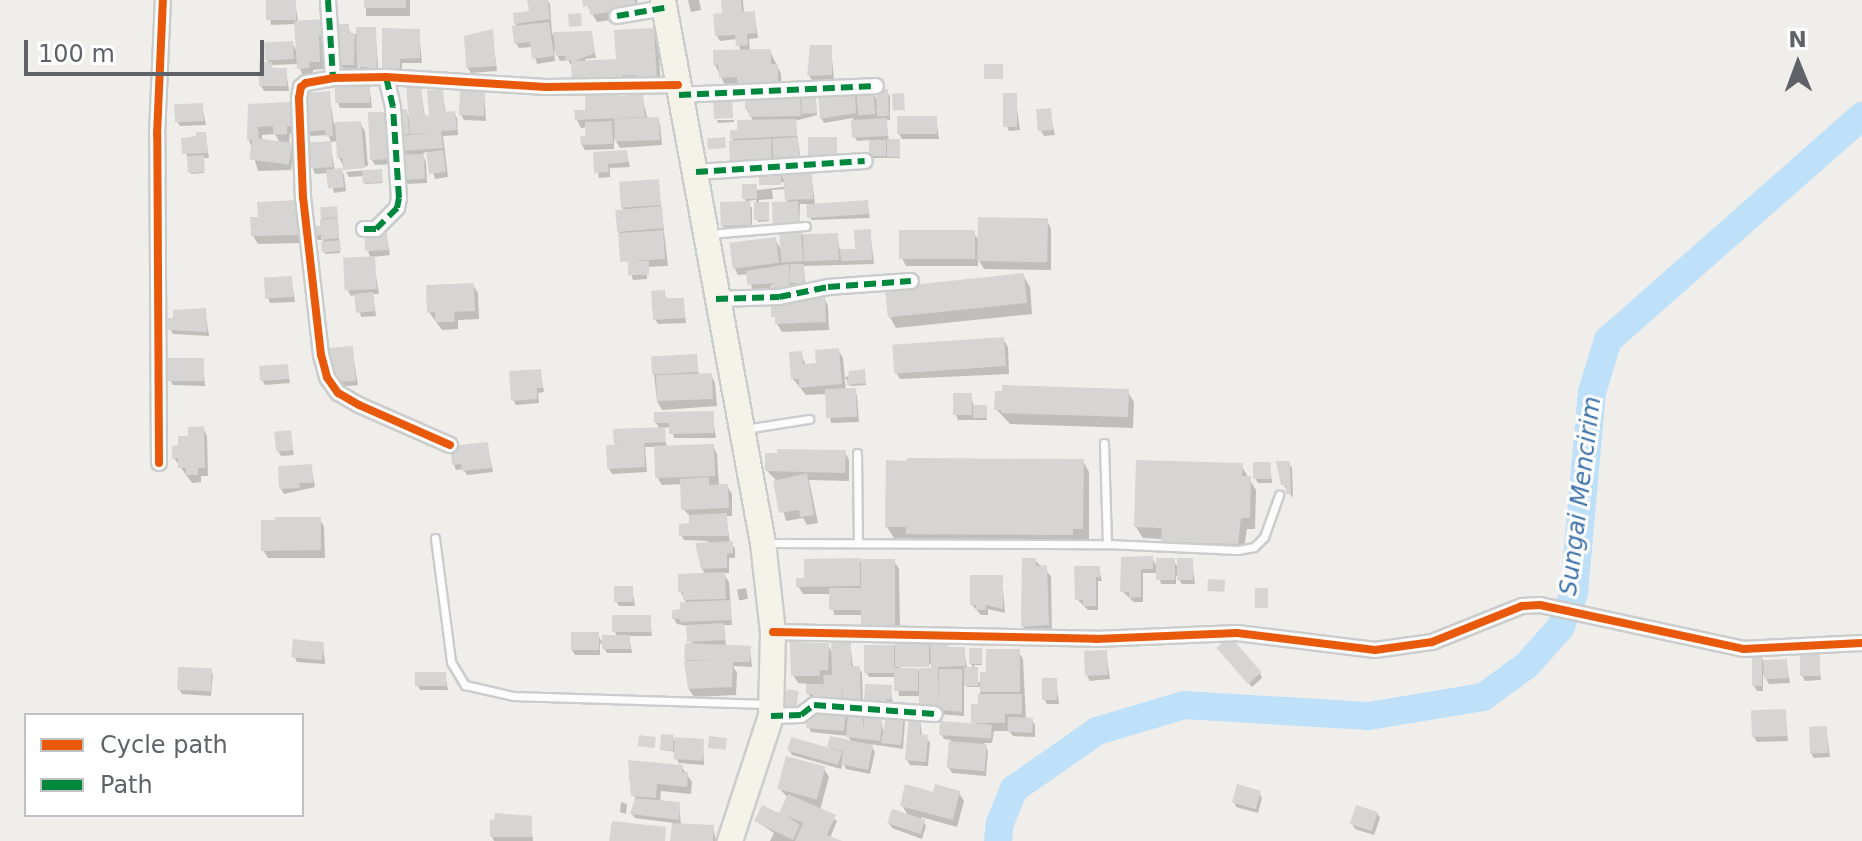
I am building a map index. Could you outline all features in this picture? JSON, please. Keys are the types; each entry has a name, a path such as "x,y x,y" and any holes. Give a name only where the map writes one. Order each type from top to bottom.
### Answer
{"main road":[{"path":"664,4 763,543 773,632 771,710 730,841"}],"street":[{"path":"159,463 157,135 163,0"},
{"path":"328,0 333,78"},
{"path":"617,16 664,4"},
{"path":"364,229 376,229 397,208 399,198 393,107 386,77"},
{"path":"450,445 359,405 338,393 327,377 303,198 299,98 306,83 333,78 386,77 546,87 678,90 876,86"},
{"path":"696,172 865,161"},
{"path":"716,299 779,297 828,287 911,281"},
{"path":"773,632 1096,639 1237,633 1375,650 1432,642 1522,606 1540,605 1743,649 1862,643"},
{"path":"771,710 801,715 814,705 935,714"}],"lane":[{"path":"707,234 806,226"},
{"path":"743,430 809,419"},
{"path":"1104,443 1107,544"},
{"path":"857,453 858,543"},
{"path":"763,543 1107,544 1238,550 1254,547 1264,537 1279,495"},
{"path":"435,538 451,662 465,685 513,696 771,710"}],"building":[{"path":"266,0 296,0 296,20 266,20"},
{"path":"364,0 406,0 406,8 364,8"},
{"path":"527,0 548,0 550,19 514,24 513,13 529,11"},
{"path":"582,0 635,0 636,8 590,15 589,6 583,7"},
{"path":"721,0 741,0 742,12 755,11 756,33 747,34 748,45 736,46 735,35 715,36 713,14 722,13"},
{"path":"581,13 582,26 569,27 568,14"},
{"path":"325,19 326,35 319,36 320,62 309,62 310,68 297,69 294,21"},
{"path":"549,22 554,56 532,59 530,42 514,44 512,26"},
{"path":"338,24 349,24 349,33 355,33 354,65 339,65"},
{"path":"356,27 376,27 377,72 367,73 367,67 357,67"},
{"path":"382,28 420,29 420,58 400,59 400,68 382,68"},
{"path":"654,28 657,81 635,82 635,75 616,76 617,80 572,83 571,60 556,56 553,32 592,31 595,53 575,61 616,59 614,30"},
{"path":"493,29 496,66 466,68 464,36"},
{"path":"293,41 294,59 265,60 264,43"},
{"path":"810,45 832,45 832,75 807,76"},
{"path":"771,49 771,64 778,64 778,84 738,85 737,77 719,78 718,65 713,65 713,50"},
{"path":"259,62 272,62 272,68 287,68 287,86 259,86"},
{"path":"984,64 1003,64 1003,79 984,79"},
{"path":"335,81 370,81 370,103 335,103"},
{"path":"421,83 424,116 429,115 427,90 443,89 445,112 455,111 457,130 441,131 443,148 401,151 399,136 431,133 410,134 406,84"},
{"path":"466,87 485,87 484,116 459,115 460,90 466,90"},
{"path":"618,88 618,96 643,94 645,117 575,120 574,110 585,110 585,90"},
{"path":"873,89 875,114 858,115 856,90"},
{"path":"876,89 888,89 889,116 877,116"},
{"path":"330,91 333,136 326,137 325,130 306,132 303,93"},
{"path":"855,91 856,113 820,119 818,93"},
{"path":"904,93 905,110 893,111 892,94"},
{"path":"1003,93 1017,93 1017,127 1003,127"},
{"path":"800,94 801,116 749,117 749,110 745,110 745,96"},
{"path":"732,96 733,118 714,119 713,97"},
{"path":"816,96 817,113 802,114 801,97"},
{"path":"290,102 291,126 287,126 287,134 273,135 273,126 258,127 259,140 247,140 248,104"},
{"path":"203,103 204,121 175,122 174,105"},
{"path":"1051,108 1053,130 1038,131 1036,109"},
{"path":"407,109 409,134 398,135 396,110"},
{"path":"368,112 389,112 394,159 370,160"},
{"path":"897,116 937,116 937,134 897,134"},
{"path":"659,117 660,140 615,142 614,119"},
{"path":"887,118 888,136 852,138 851,120"},
{"path":"796,119 797,136 730,139 730,130 737,130 737,120"},
{"path":"361,121 365,168 343,170 342,158 337,158 335,122"},
{"path":"612,121 613,144 581,145 580,136 585,136 585,122"},
{"path":"196,132 206,132 208,153 182,154 181,138 196,137"},
{"path":"252,137 292,143 289,165 249,159"},
{"path":"725,137 726,148 708,150 707,139"},
{"path":"798,137 800,163 774,165 772,139"},
{"path":"808,137 837,137 837,158 808,158"},
{"path":"771,139 772,165 730,166 729,140"},
{"path":"887,139 900,139 900,157 887,157"},
{"path":"869,140 886,140 886,156 869,156"},
{"path":"331,141 333,167 310,169 308,143"},
{"path":"443,150 446,172 429,174 426,152"},
{"path":"627,150 628,162 608,164 609,172 594,173 593,152"},
{"path":"424,154 425,179 400,180 399,155"},
{"path":"204,155 205,172 188,173 187,156"},
{"path":"342,168 344,187 328,189 326,170"},
{"path":"382,169 383,182 363,183 362,170"},
{"path":"759,170 781,170 781,185 759,185"},
{"path":"812,171 813,199 785,200 783,176"},
{"path":"659,179 661,205 621,208 619,182"},
{"path":"742,184 757,184 757,199 742,199"},
{"path":"298,200 300,235 251,236 250,217 258,217 257,202"},
{"path":"868,200 869,214 807,218 806,204"},
{"path":"750,201 751,225 721,226 720,202"},
{"path":"798,201 799,224 773,225 772,202"},
{"path":"754,202 769,202 769,220 754,220"},
{"path":"337,206 338,217 321,218 320,207"},
{"path":"662,206 664,228 617,232 615,210"},
{"path":"978,217 1048,218 1047,262 977,261"},
{"path":"338,218 339,238 321,240 321,235 313,236 313,226 320,226 320,219"},
{"path":"387,229 388,250 365,251 364,230"},
{"path":"801,229 803,261 781,262 779,231"},
{"path":"871,229 872,260 841,261 840,249 855,249 854,230"},
{"path":"663,230 665,259 620,262 618,233"},
{"path":"899,230 975,230 975,259 899,259"},
{"path":"838,233 839,260 804,261 803,234"},
{"path":"776,237 779,263 733,269 729,243"},
{"path":"340,240 341,251 322,253 321,242"},
{"path":"375,256 377,289 345,291 343,258"},
{"path":"628,261 649,261 649,275 628,275"},
{"path":"789,264 790,292 770,293 770,285 776,283 747,285 746,271"},
{"path":"790,264 804,264 804,283 790,283"},
{"path":"1024,273 1027,303 888,317 885,288"},
{"path":"292,276 293,297 265,298 264,277"},
{"path":"474,283 475,311 454,312 455,322 435,322 435,312 427,313 426,285"},
{"path":"665,290 665,298 684,298 685,318 653,320 651,291"},
{"path":"373,292 375,311 356,313 354,294"},
{"path":"825,296 826,322 775,324 775,317 771,317 771,304 799,303 799,297"},
{"path":"206,308 207,332 168,330 168,318 173,318 173,310"},
{"path":"1004,337 1006,366 894,374 892,345"},
{"path":"353,346 356,381 334,382 327,348"},
{"path":"839,348 842,384 799,388 799,379 791,379 789,352 802,351 803,364 816,363 815,350"},
{"path":"697,354 698,372 652,374 651,356"},
{"path":"168,358 204,358 204,381 168,381"},
{"path":"288,364 289,379 260,381 259,366"},
{"path":"541,369 543,388 537,388 537,399 511,401 509,371"},
{"path":"865,369 866,383 847,385 849,371"},
{"path":"712,373 713,399 657,401 656,375"},
{"path":"1002,385 1129,389 1128,417 1001,413 1001,410 994,410 995,391 1002,391"},
{"path":"856,388 857,417 826,418 825,389"},
{"path":"953,393 972,393 972,415 953,415"},
{"path":"973,405 987,405 987,418 973,418"},
{"path":"714,411 714,433 669,434 669,423 654,423 654,412"},
{"path":"204,426 205,468 198,468 198,475 186,475 186,468 178,468 178,458 172,459 172,446 178,445 178,436 188,436 188,427"},
{"path":"665,427 666,442 644,443 645,467 607,469 606,445 624,444 614,444 613,429"},
{"path":"291,430 293,450 276,452 274,432"},
{"path":"488,442 491,468 462,471 461,464 452,465 450,446"},
{"path":"714,444 715,476 655,478 654,446"},
{"path":"777,449 846,450 845,473 765,471 765,453 777,453"},
{"path":"907,458 1084,459 1083,529 1073,529 1073,535 906,534 906,527 885,527 886,460 907,461"},
{"path":"1136,460 1243,463 1242,476 1251,476 1250,518 1241,518 1238,544 1161,542 1162,528 1134,527"},
{"path":"1276,461 1290,461 1291,494 1286,494 1286,485 1281,485"},
{"path":"1253,462 1271,462 1271,479 1253,479"},
{"path":"312,464 313,483 299,483 300,488 279,489 278,466"},
{"path":"807,473 814,515 800,517 799,510 779,513 773,481"},
{"path":"709,477 709,485 728,484 729,508 681,510 680,479"},
{"path":"727,513 728,536 679,536 679,524 689,523 689,515"},
{"path":"275,517 321,517 321,550 261,551 261,520 275,520"},
{"path":"733,541 733,553 727,554 727,568 701,569 695,543"},
{"path":"1153,556 1153,569 1141,569 1141,597 1129,598 1129,592 1120,592 1121,557"},
{"path":"860,558 860,586 796,587 796,578 804,578 804,559"},
{"path":"1022,558 1036,558 1036,566 1047,565 1049,625 1021,627"},
{"path":"1156,558 1175,558 1175,580 1156,580"},
{"path":"1177,558 1193,558 1193,580 1177,580"},
{"path":"861,559 895,559 895,625 861,625"},
{"path":"1074,566 1100,566 1100,577 1096,577 1096,606 1083,606 1083,600 1075,600"},
{"path":"725,572 726,599 683,600 683,592 678,592 678,574"},
{"path":"970,575 1003,575 1003,609 986,605 986,610 976,610 976,605 970,605"},
{"path":"1208,579 1225,580 1224,592 1207,591"},
{"path":"614,586 633,586 633,602 614,602"},
{"path":"829,588 861,588 861,610 829,610"},
{"path":"1255,588 1268,588 1268,608 1255,608"},
{"path":"730,600 731,620 680,622 680,619 672,619 672,610 680,609 680,602"},
{"path":"612,615 651,615 651,632 612,632"},
{"path":"724,623 725,640 687,642 686,625"},
{"path":"571,632 599,632 599,650 571,650"},
{"path":"602,635 630,635 630,649 602,649"},
{"path":"1230,636 1261,672 1248,684 1216,648"},
{"path":"293,639 324,642 322,660 291,657"},
{"path":"831,639 851,639 851,666 860,666 861,703 843,703 843,690 841,704 812,703 813,694 806,694 806,684 824,684 823,675 832,675"},
{"path":"930,640 947,640 948,647 965,647 965,666 938,667 938,704 939,669 962,669 962,712 919,708 919,668 931,668"},
{"path":"895,641 929,641 929,667 895,667"},
{"path":"790,642 829,643 828,670 820,670 820,676 791,676"},
{"path":"685,643 751,646 750,662 733,662 732,687 688,689 684,661 714,661 684,660"},
{"path":"864,645 894,645 894,668 918,668 918,691 894,691 894,673 864,673"},
{"path":"969,648 982,648 982,664 969,664"},
{"path":"986,649 1020,649 1020,692 980,692 980,672 986,672"},
{"path":"1107,650 1108,675 1085,676 1084,651"},
{"path":"1800,653 1820,653 1820,676 1800,676"},
{"path":"1752,654 1762,654 1762,686 1752,686"},
{"path":"1787,659 1788,678 1764,679 1763,660"},
{"path":"178,667 212,668 211,691 177,690"},
{"path":"964,667 978,667 978,686 964,686"},
{"path":"415,672 446,672 446,686 415,686"},
{"path":"1042,678 1057,678 1057,700 1042,700"},
{"path":"865,684 892,685 891,700 887,699 887,705 864,704"},
{"path":"787,689 799,691 796,710 784,708"},
{"path":"978,694 1022,694 1022,714 1005,714 1005,723 971,723 971,704 978,704"},
{"path":"816,708 846,711 844,731 806,728 808,716 815,717"},
{"path":"1786,709 1787,736 1752,737 1751,710"},
{"path":"848,711 863,712 863,730 865,712 883,714 880,741 846,737"},
{"path":"887,712 904,714 901,745 881,743"},
{"path":"909,715 921,716 920,734 928,735 926,762 905,760"},
{"path":"1008,717 1033,718 1032,733 1007,732"},
{"path":"940,721 992,725 991,739 939,735"},
{"path":"1827,726 1828,753 1810,754 1809,727"},
{"path":"661,734 674,735 673,751 660,750"},
{"path":"639,735 656,737 655,748 638,746"},
{"path":"709,736 727,738 726,750 708,748"},
{"path":"830,736 873,745 868,770 841,764 844,746 843,751 827,747"},
{"path":"675,737 704,739 702,761 673,759"},
{"path":"791,737 842,752 838,765 787,750"},
{"path":"949,741 987,744 985,771 947,768"},
{"path":"786,756 826,767 817,799 777,789"},
{"path":"628,760 683,765 682,772 688,772 687,787 657,784 656,798 631,796"},
{"path":"905,784 933,792 935,784 960,791 953,820 900,806"},
{"path":"1237,784 1261,791 1256,809 1232,802"},
{"path":"788,794 836,815 827,835 842,841 795,841 803,823 787,816 800,825 793,840 754,821 762,805 779,813"},
{"path":"635,798 680,802 679,820 630,814"},
{"path":"1356,805 1378,812 1372,831 1350,824"},
{"path":"892,809 925,820 921,834 887,823"},
{"path":"495,813 532,816 532,837 490,837 490,819 494,820"},
{"path":"612,821 666,827 665,841 609,841"},
{"path":"672,823 714,825 713,841 670,841"}],"waterway":[{"name":"Sungai Mencirim","path":"998,841 1000,823 1014,789 1097,731 1184,705 1369,716 1483,697 1527,665 1560,628 1574,593 1592,392 1608,340 1862,116"}],"marked path":[{"path":"328,0 333,78"},
{"path":"617,16 664,8"},
{"path":"364,229 376,229 397,208 399,198 393,107 386,77"},
{"path":"679,95 876,86"},
{"path":"696,172 865,161"},
{"path":"716,299 779,297 828,287 911,281"},
{"path":"771,716 801,715 814,705 935,714"}],"cycle path":[{"path":"159,463 157,135 163,0"},
{"path":"450,445 359,405 338,393 327,377 321,355 303,198 301,87 306,83 333,78 386,77 546,87 678,85"},
{"path":"773,632 1096,639 1237,633 1375,650 1432,642 1522,606 1540,605 1743,649 1862,643"}]}
